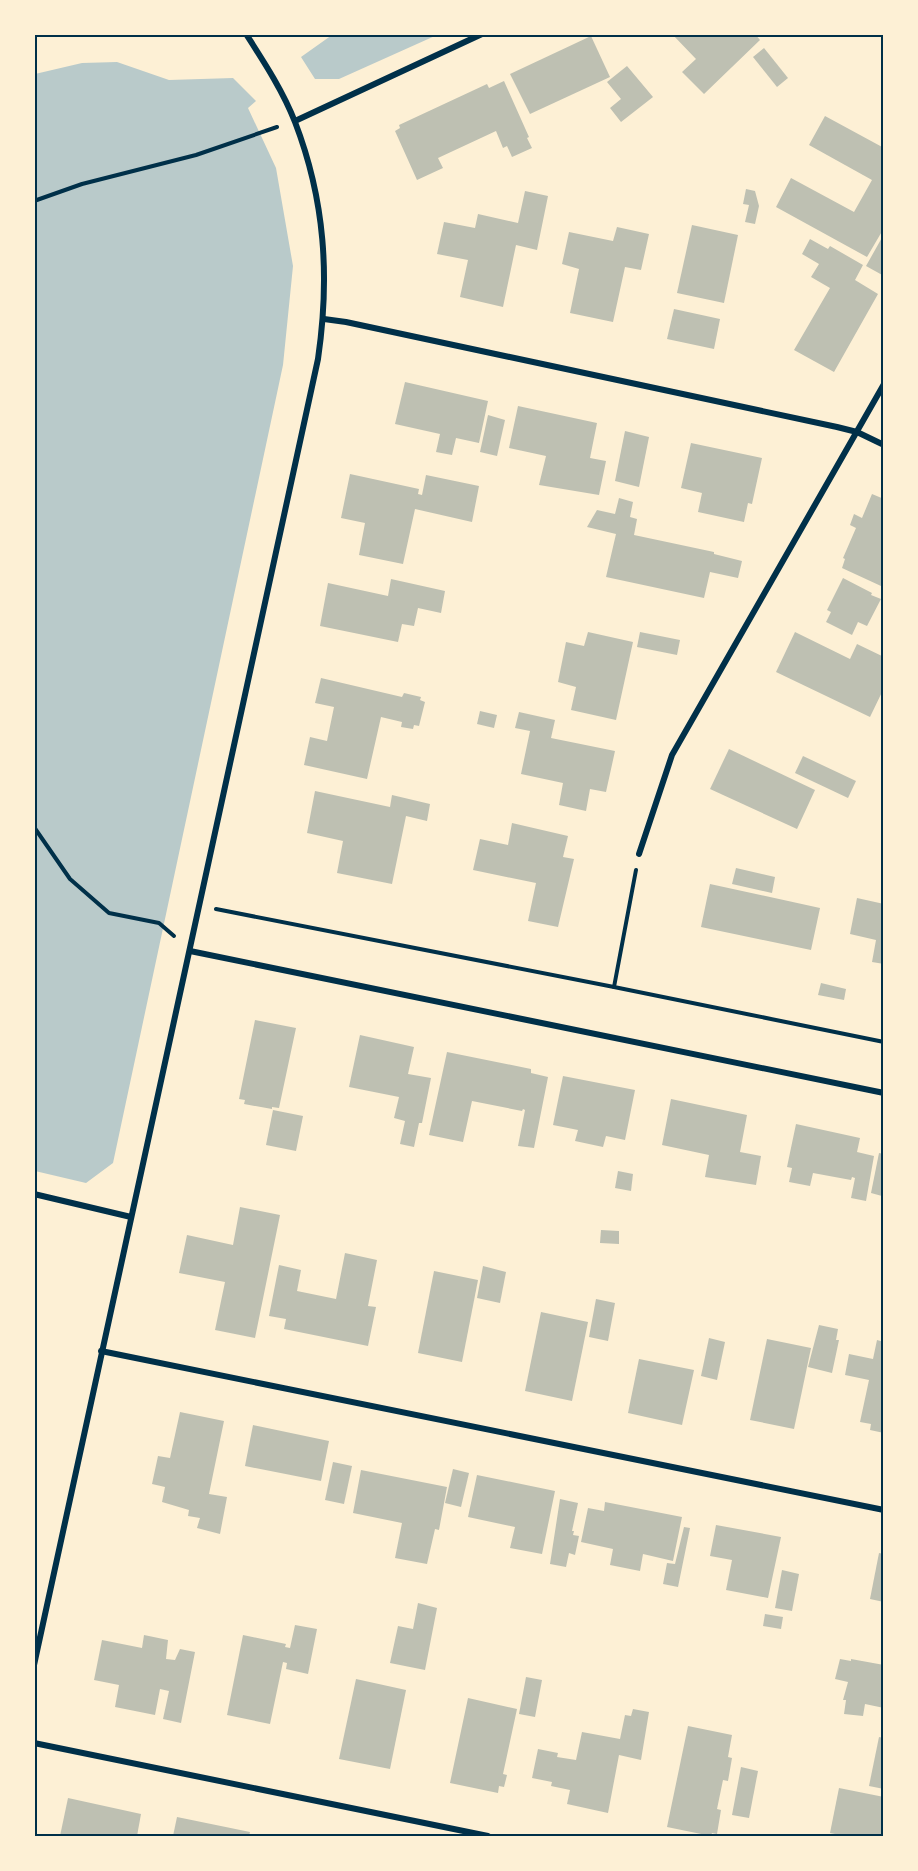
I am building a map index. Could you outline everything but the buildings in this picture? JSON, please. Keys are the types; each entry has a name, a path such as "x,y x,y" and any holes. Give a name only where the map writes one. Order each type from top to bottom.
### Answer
{"street":[{"path":"34,1665 130,1217 201,906 318,359 324,319 324,241 315,189 295,121 267,66 246,34"},
{"path":"295,121 482,34"},
{"path":"324,319 857,432 884,445"},
{"path":"639,854 672,755 884,384"},
{"path":"190,951 884,1093"},
{"path":"34,1194 130,1217"},
{"path":"101,1351 884,1510"},
{"path":"34,1743 488,1836"}],"path":[{"path":"34,201 82,184 196,155 295,121"},
{"path":"34,827 69,879 109,913 159,923 190,951"},
{"path":"614,987 639,854"},
{"path":"201,906 884,1042"}],"shaded area":[{"path":"332,35 437,35 339,79 315,79 301,57"},
{"path":"117,62 169,80 233,78 256,101 248,108 276,168 293,266 283,365 113,1163 86,1183 35,1171 35,74 82,63"}]}
